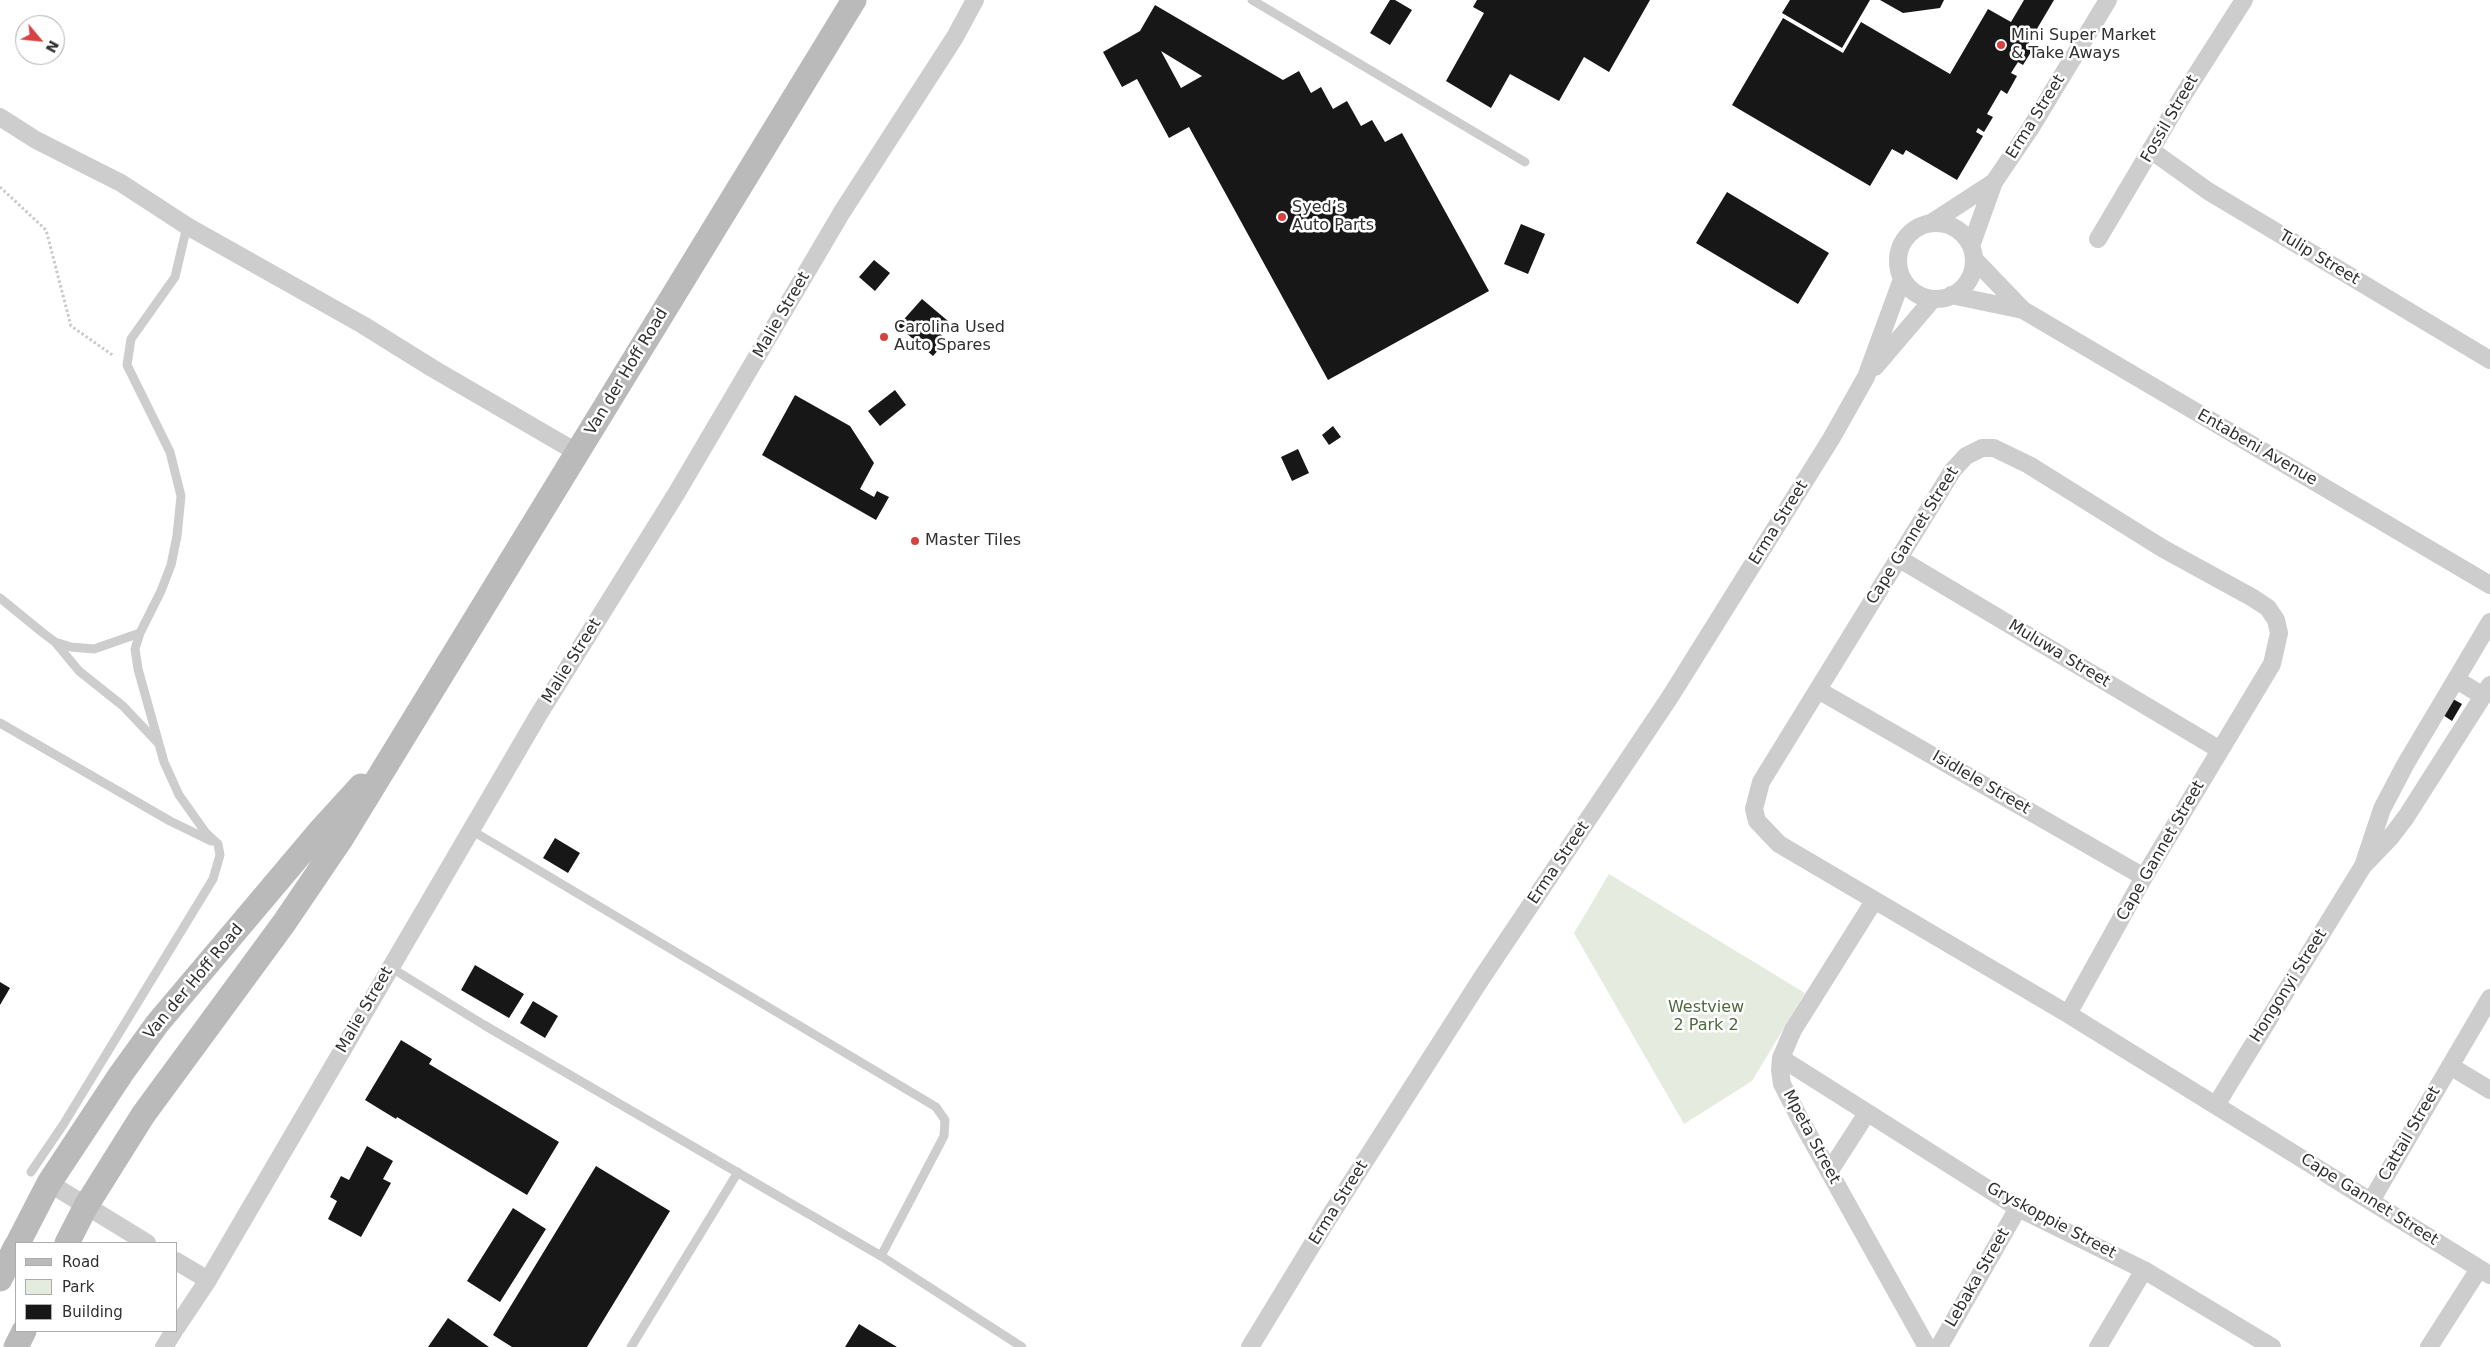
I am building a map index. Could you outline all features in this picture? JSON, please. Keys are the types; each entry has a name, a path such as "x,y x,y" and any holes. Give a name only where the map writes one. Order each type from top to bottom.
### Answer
{"main road":[{"name":"Van der Hoff Road","path":"68,1242 86,1206 143,1115 294,908 401,744 854,0"},
{"name":"Van der Hoff Road","path":"18,1242 40,1178 158,1024 319,832 401,744"},
{"name":"Van der Hoff Road","path":"0,1279 15,1249"},
{"path":"16,1347 24,1332"}],"street":[{"name":"Malie Street","path":"178,1325 208,1280 539,714 676,494 842,212 955,37 975,0"},
{"name":"Erma Street","path":"1972,252 1994,182 2030,129 2108,0"},
{"name":"Fossil Street","path":"2098,239 2152,151 2182,97 2244,0"},
{"path":"0,117 36,140 120,183 187,226 364,325 432,368 578,453"},
{"name":"Tulip Street","path":"2152,151 2208,191 2490,360"},
{"name":"Erma Street","path":"1931,223 1994,182"},
{"path":"1931,223 1943,223 1955,228 1964,235 1972,252 1972,271 1966,283 1951,295 1933,299 1915,292 1902,279 1898,267 1898,255 1902,243 1909,233 1919,226 1931,223"},
{"name":"Entabeni Avenue","path":"1972,252 2023,310 2490,585"},
{"name":"Erma Street","path":"1250,1347 1326,1222 1481,979 1675,688 1831,440 1866,377 1881,341 1902,279"},
{"name":"Entabeni Avenue","path":"1951,295 2023,310"},
{"name":"Erma Street","path":"1866,377 1933,299"},
{"name":"Cape Gannet Street","path":"2068,1014 2144,877 2272,664 2279,633 2276,620 2268,608 2253,598 2162,548 2029,466 1994,448 1982,448 1966,456 1953,470 1761,782 1754,809 1757,821 1779,844 1874,902 2068,1014 2484,1272"},
{"name":"Muluwa Street","path":"1898,558 2220,750"},
{"name":"Hongonyi Street","path":"2363,866 2382,809 2405,765 2490,622"},
{"path":"2457,680 2487,690"},
{"name":"Isidlele Street","path":"1818,690 2144,877"},
{"name":"Hongonyi Street","path":"2216,1105 2363,866 2406,818 2487,690"},
{"path":"2426,732 2451,746"},
{"name":"Mpeta Street","path":"1874,902 1793,1030 1782,1058 1780,1070 1782,1084 1926,1347"},
{"name":"Cattail Street","path":"2371,1201 2490,998"},
{"name":"Gryskoppie Street","path":"1782,1058 2018,1208 2144,1270 2264,1345"},
{"path":"2450,1066 2490,1090"},
{"path":"1829,1172 1867,1113"},
{"path":"40,1178 145,1242"},
{"name":"Lebaka Street","path":"1939,1347 2018,1208"},
{"path":"178,1262 208,1280"},
{"path":"2098,1347 2144,1270"},
{"path":"2429,1347 2484,1272"},
{"name":"Malie Street","path":"164,1347 173,1332"}],"lane":[{"path":"1252,0 1525,162"},
{"path":"40,1178 63,1125 213,879 220,855 218,844 206,833 179,794 158,743 138,669 135,649 140,633 161,591 171,565 178,536 181,496 170,452 127,365 131,339 175,277 187,226"},
{"path":"0,598 55,642 79,671 122,706 158,743"},
{"path":"55,642 71,647 94,649 140,633"},
{"path":"0,723 170,821 218,844"},
{"path":"471,830 936,1107 945,1120 944,1136 881,1256"},
{"path":"390,967 484,1025 881,1256 1022,1347"},
{"path":"631,1347 738,1172"}],"path":[{"path":"0,187 46,230 71,326 127,365"}],"green space":[{"name":"Westview 2 Park 2","path":"1609,874 1805,993 1752,1081 1684,1124 1574,933"}],"building":[{"path":"1390,0 1395,0 1412,10 1390,45 1370,33"},
{"path":"1477,0 1650,0 1609,72 1584,57 1559,101 1510,74 1491,108 1446,81 1484,13 1473,7"},
{"path":"1790,0 1870,0 1842,48 1782,13"},
{"path":"1880,0 1944,0 1940,8 1903,13"},
{"path":"2024,0 2054,0 2028,44 2034,47 2023,65 2018,62 2011,73 2017,76 2007,94 2001,90 1987,114 1993,117 1984,132 1978,128 1976,132 1983,136 1957,180 1906,150 1903,155 1892,149 1870,186 1732,105 1783,18 1843,53 1861,22 1950,74 1988,9 2011,22"},
{"path":"1155,5 1283,80 1299,71 1311,93 1321,87 1333,109 1347,101 1361,126 1372,120 1385,142 1402,133 1489,291 1328,380 1189,127 1169,138 1137,79 1122,87 1103,52 1140,31","holes":["1161,51 1202,76 1181,88"]},
{"path":"1727,192 1829,253 1798,304 1696,243"},
{"path":"1521,224 1545,234 1528,274 1504,264"},
{"path":"874,260 890,273 875,291 859,277"},
{"path":"922,299 948,321 938,332 947,340 933,356 898,326"},
{"path":"895,390 906,405 880,426 868,411"},
{"path":"795,395 850,426 874,463 860,489 874,497 877,491 889,497 876,520 762,455"},
{"path":"1333,426 1341,437 1329,445 1322,435"},
{"path":"1298,449 1309,473 1292,481 1281,457"},
{"path":"2453,699 2462,704 2452,721 2443,715"},
{"path":"555,838 580,853 568,873 543,858"},
{"path":"475,965 524,994 509,1018 461,990"},
{"path":"0,982 10,988 0,1005"},
{"path":"533,1001 558,1016 545,1038 520,1023"},
{"path":"401,1040 432,1059 429,1064 559,1142 527,1195 397,1117 396,1119 365,1100"},
{"path":"367,1146 393,1161 383,1179 391,1183 361,1237 328,1219 337,1201 330,1197 341,1176 349,1180"},
{"path":"596,1166 670,1211 587,1347 512,1347 493,1335"},
{"path":"513,1208 546,1229 500,1302 467,1281"},
{"path":"448,1318 489,1347 428,1347"},
{"path":"859,1324 897,1347 845,1347"}],"place":[{"name":"Mini Super Market & Take Aways","path":"2001,45"},
{"name":"Syed’s Auto Parts","path":"1282,217"},
{"name":"Carolina Used Auto Spares","path":"884,337"},
{"name":"Master Tiles","path":"915,541"}]}
